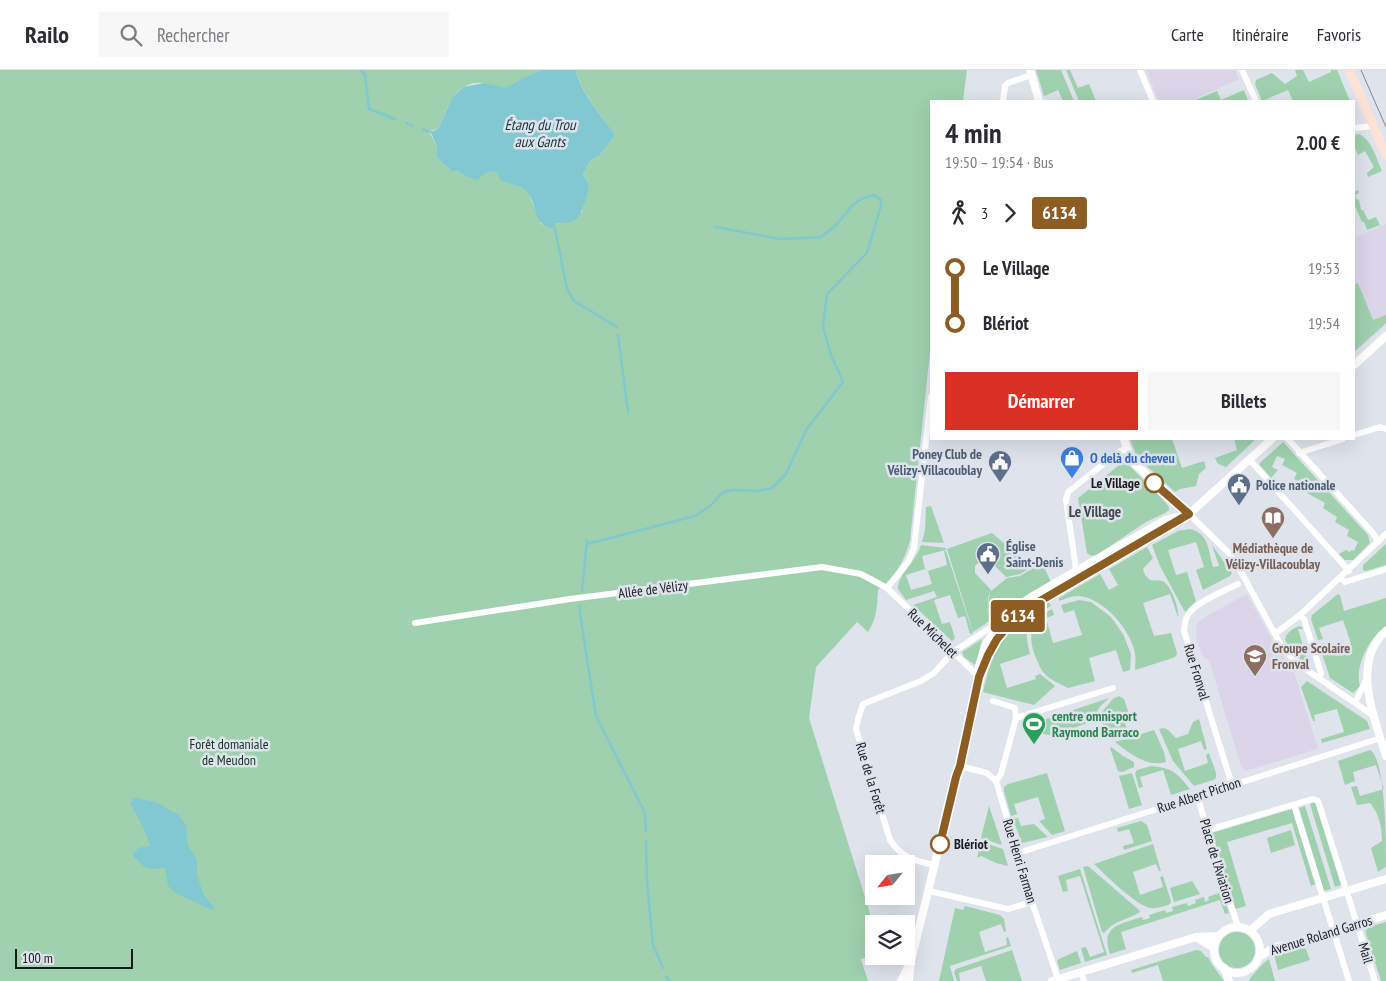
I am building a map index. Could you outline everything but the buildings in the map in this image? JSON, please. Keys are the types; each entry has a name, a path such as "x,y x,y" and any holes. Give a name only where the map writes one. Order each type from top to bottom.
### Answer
{"main road":[{"path":"1349,70 1386,155"}],"street":[{"path":"1140,70 1153,100"},
{"path":"1242,70 1256,100"},
{"path":"1003,100 1005,86 1008,83 1031,73 1039,100"},
{"path":"1355,128 1374,126"},
{"path":"1355,364 1386,336"},
{"path":"888,588 908,562 914,548 930,405"},
{"path":"1355,435 1380,427 1386,429"},
{"path":"1124,440 1134,463 1230,554 1275,634 1292,658 1374,716"},
{"path":"915,945 960,766 979,677 997,639 1023,611 1081,579 1189,514 1271,440"},
{"path":"1289,440 1378,542"},
{"path":"1299,453 1340,440"},
{"path":"1081,579 1076,571 1066,500 1068,492 1120,451 1127,449"},
{"path":"1250,460 1348,571"},
{"path":"979,677 979,666 985,646 999,622 1018,606 1165,520 1189,514"},
{"path":"1275,634 1300,615 1386,534"},
{"name":"Allée de Vélizy","path":"415,623 570,600 822,567 861,574 888,588"},
{"path":"1341,578 1345,582 1386,569"},
{"name":"Rue Fronval","path":"1232,785 1184,631 1185,620 1196,606 1238,584"},
{"name":"Rue Michelet","path":"888,588 979,677"},
{"path":"1300,615 1304,619 1322,673 1319,678"},
{"name":"Rue de la Forêt","path":"935,865 904,856 890,840 856,729 858,719 864,704 921,681 934,673 952,652 999,622"},
{"path":"1355,703 1366,680 1369,657 1375,645 1386,631"},
{"path":"1366,680 1386,756"},
{"path":"1016,718 1113,688"},
{"path":"960,766 987,773 996,781 1001,774 1016,718 1015,708 993,701"},
{"name":"Rue Albert Pichon","path":"1018,853 1381,738"},
{"name":"Rue Henri Farman","path":"996,781 1055,980"},
{"name":"Place de l'Aviation","path":"1197,796 1238,927"},
{"name":"Mail","path":"1349,981 1294,805 1312,799 1318,801 1375,981"},
{"path":"1208,830 1294,805"},
{"path":"1250,931 1269,914 1386,879"},
{"path":"929,891 1012,909 1032,902"},
{"name":"Avenue Roland Garros","path":"1258,958 1274,947 1287,945 1386,915"},
{"path":"1238,927 1250,931 1258,940 1259,952 1254,965 1243,972 1233,972 1217,962 1214,948 1218,936 1227,929 1238,927"},
{"path":"1055,980 1196,937 1218,936"},
{"path":"1196,937 1214,948"},
{"path":"901,981 909,965"},
{"path":"909,981 911,965"},
{"path":"1224,968 1229,981"},
{"path":"1081,972 1084,981"},
{"path":"1242,981 1243,972"}],"shaded area":[{"path":"1146,70 1235,70 1239,79 1192,100 1159,100"},
{"path":"1386,224 1386,324 1362,346 1355,349 1355,238"},
{"name":"Groupe Scolaire Fronval","path":"1247,594 1278,651 1293,669 1318,749 1245,771 1241,766 1209,660 1204,658 1197,641 1196,632 1197,624 1205,617"}],"green space":[{"name":"Forêt domaniale de Meudon","path":"0,70 540,70 519,83 506,88 483,83 473,83 465,86 453,97 438,129 429,131 437,147 436,155 452,171 475,178 479,178 487,172 497,173 502,181 520,186 528,192 541,224 555,229 555,224 564,222 582,212 589,185 583,174 590,161 600,155 614,137 614,132 597,111 581,85 576,70 967,70 963,100 930,100 930,351 910,541 898,569 878,590 875,617 868,632 857,622 816,667 809,718 865,897 865,905 867,905 871,915 865,915 865,958 861,959 868,981 0,981"},
{"path":"1036,70 1061,70 1074,100 1063,100 1058,90 1044,96"},
{"path":"1066,70 1070,70 1078,88 1089,84 1096,100 1079,100"},
{"path":"1295,70 1303,70 1309,82 1331,72 1331,70 1337,70 1350,100 1293,100 1288,90 1262,100 1255,84 1256,80 1272,73 1285,84 1297,76"},
{"path":"1244,90 1248,100 1221,100"},
{"path":"1217,91 1221,100 1195,100"},
{"path":"1359,134 1367,140 1376,155 1382,171 1368,177 1367,173 1374,167 1365,151 1358,155 1355,148 1355,135"},
{"path":"1355,195 1357,200 1359,199 1361,210 1363,210 1368,220 1376,217 1380,225 1367,230 1364,222 1362,222 1355,206"},
{"path":"1358,283 1373,320 1386,315 1386,323 1355,351 1355,284"},
{"path":"1130,440 1172,440 1182,468 1204,461 1206,468 1199,474 1196,486 1180,489 1175,492 1137,457"},
{"path":"1234,440 1255,440 1226,467 1218,464 1215,458 1237,450"},
{"path":"1283,442 1368,535 1370,543 1353,560 1345,560 1339,554 1346,550 1354,551 1358,542 1347,536 1349,530 1335,522 1337,517 1323,508 1325,503 1307,493 1309,487 1294,479 1297,473 1282,465 1285,459 1277,456 1272,467 1278,470 1271,478 1259,464"},
{"path":"1123,462 1126,462 1165,502 1169,510 1146,522 1095,556 1090,555 1087,553 1078,498"},
{"path":"931,506 944,543 922,542 925,530 926,507"},
{"path":"1190,529 1196,531 1204,538 1209,548 1213,567 1219,566 1212,545 1232,573 1230,576 1203,590 1196,570 1204,567 1196,542 1168,550 1176,575 1187,572 1196,601 1185,612 1160,566 1152,545 1178,531"},
{"path":"992,533 1032,567 1020,574 1006,577 988,559 984,562 979,562 975,566 975,573 991,590 988,597 988,605 991,620 973,632 947,549"},
{"path":"1386,544 1386,565 1366,571 1363,570 1363,565"},
{"path":"921,545 946,548 946,550 922,556 925,569 906,575 911,590 932,584 928,571 947,565 944,551 946,551 973,633 970,634 965,616 958,618 950,595 934,600 942,624 950,622 955,638 952,641 913,605 937,597 934,591 906,600 898,589 904,573"},
{"path":"1147,547 1153,558 1143,569 1145,575 1150,580 1162,581 1168,586 1176,603 1178,617 1170,594 1143,603 1154,636 1171,633 1177,653 1173,658 1135,670 1133,645 1115,617 1097,602 1088,598 1076,596 1059,601 1059,598 1100,574 1109,590 1118,585 1109,569"},
{"path":"1042,563 1051,582 993,620 988,606 990,592 1007,578 1020,576"},
{"path":"1338,594 1340,595 1344,611 1386,598 1386,626 1374,637 1361,661 1359,670 1360,686 1353,693 1330,678 1319,645 1324,643 1327,651 1351,644 1343,620 1319,628 1323,639 1318,640 1311,619 1312,615"},
{"path":"1079,600 1091,602 1111,617 1123,634 1131,654 1130,670 1123,672 1116,650 1089,658 1095,681 1068,688 1052,680 1043,671 1035,656 1031,634 1039,618 1052,609 1054,615 1046,618 1053,643 1082,635 1074,610 1064,613 1061,605"},
{"path":"1049,602 1051,606 1036,616 1028,625 1027,637 1030,654 1000,664 1007,688 1036,679 1035,676 1040,674 1055,686 1034,705 983,692 992,661 1004,638 1023,620"},
{"path":"1299,626 1303,629 1298,629 1309,665 1295,655 1285,640 1286,636 1294,628"},
{"path":"982,639 977,664 975,665 964,657 962,652"},
{"path":"1307,681 1367,721 1370,729 1322,743 1321,739 1344,732 1337,709 1314,715 1315,721 1313,721 1301,687"},
{"path":"1119,696 1124,699 1129,714 1123,715 1127,730 1133,729 1135,732 1109,739 1100,714 1114,698"},
{"path":"1109,698 1098,710 1097,719 1054,736 1023,730 1021,725 1034,718 1037,722"},
{"path":"1199,719 1207,749 1204,750 1201,741 1178,749 1185,771 1208,763 1206,755 1209,753 1216,778 1194,786 1173,761 1159,729 1167,729 1176,738 1188,734 1193,722"},
{"path":"1154,730 1164,752 1166,762 1152,763 1145,761 1115,742"},
{"path":"1111,747 1134,762 1134,767 1122,772 1118,771"},
{"path":"1370,750 1375,757 1381,781 1376,765 1353,772 1355,781 1345,785 1338,761"},
{"path":"1151,766 1165,768 1174,772 1190,789 1171,795 1163,770 1140,777 1143,787 1139,788 1135,773 1137,770"},
{"path":"1047,773 1065,831 1052,835 1039,821 1045,819 1038,797 1014,804 1017,814 1011,816 1004,791 1004,787 1008,784"},
{"path":"1132,773 1142,805 1129,809 1119,776"},
{"path":"1357,786 1360,796 1383,789 1386,867 1378,872 1371,848 1382,841 1379,820 1376,811 1370,803 1357,805 1351,787"},
{"path":"1315,802 1341,885 1335,887 1310,804"},
{"path":"989,806 1002,845 981,838"},
{"path":"1305,806 1331,889 1324,891 1299,808"},
{"path":"1292,809 1315,884 1311,886 1292,823 1227,842 1246,906 1235,909 1212,833"},
{"path":"1018,818 1021,826 1034,824 1048,837 1022,843 1013,819"},
{"path":"1141,821 1147,825 1152,841 1124,850 1123,846 1134,843 1129,829 1118,832 1117,828"},
{"path":"1291,830 1295,845 1271,853 1267,838"},
{"path":"981,842 1003,849 1008,866 981,856 977,858"},
{"path":"1153,844 1161,871 1159,871 1156,864 1133,872 1140,895 1163,887 1160,877 1163,876 1171,901 1170,904 1151,908 1137,902 1094,864"},
{"path":"1088,866 1140,912 1108,928 1104,933 1102,932 1083,867"},
{"path":"1080,869 1107,955 1085,962 1081,948 1086,947 1090,957 1104,952 1080,876 1066,880 1068,891 1063,892 1058,876"},
{"path":"1192,881 1200,894 1174,902 1170,888"},
{"path":"1222,892 1229,913 1225,914 1220,900 1121,932 1126,949 1110,954 1108,937 1110,932 1120,924 1142,917 1143,920 1150,918 1149,915 1165,910 1166,913 1173,911 1172,907 1187,903 1188,906 1196,903 1195,900 1204,897 1205,902 1209,900 1208,897"},
{"path":"965,906 1000,915 1004,919 1006,931 1004,932 1001,924 979,932 985,952 1007,945 1006,938 1008,937 1011,946 950,966 954,981 939,981 955,908 963,910"},
{"path":"1386,922 1386,981 1381,981 1365,931 1369,927"},
{"path":"1237,932 1244,933 1250,937 1254,943 1254,957 1250,963 1244,967 1237,968 1230,967 1224,963 1220,957 1219,950 1220,943 1224,937 1230,933"},
{"path":"1298,947 1306,949 1310,960 1278,970 1274,955 1290,952"},
{"path":"1012,950 1022,981 986,981 981,966 959,973 960,981 957,981 954,972 956,969"},
{"path":"1196,950 1201,951 1208,957 1224,981 1163,981 1158,965 1132,973 1131,970"},
{"path":"1077,951 1081,963 1060,970 1057,961"},
{"path":"1269,959 1275,981 1249,981 1258,969"}],"water":[{"name":"Étang du Trou aux Gants","path":"540,70 576,70 586,94 614,132 614,137 600,155 590,161 583,174 589,185 580,214 572,222 555,224 555,229 547,227 542,223 536,214 530,197 524,189 501,181 497,173 489,172 476,180 458,171 452,171 436,155 437,147 431,133 428,131 438,129 452,98 463,87 484,83 505,88"},
{"path":"134,798 156,802 179,815 186,825 188,846 197,859 197,874 203,894 214,907 212,910 177,894 168,886 165,868 147,868 133,855 138,848 150,846 144,829 130,803"}],"waterway":[{"path":"360,70 365,74 369,109 395,119"},
{"path":"407,123 412,126"},
{"path":"423,130 428,131"},
{"path":"587,544 695,516 711,505 722,493 732,490 758,491 772,488 786,474 806,430 843,382 831,355 823,327 827,294 867,253 881,206 881,200 874,195 861,199 852,206 835,226 821,237 780,239 716,227"},
{"path":"555,229 567,289 574,301 617,327"},
{"path":"618,335 628,412"},
{"path":"582,591 587,540"},
{"path":"580,605 596,716 645,813 646,831"},
{"path":"646,841 647,882 653,945 663,968"},
{"path":"666,976 669,981"}],"tram line":[{"path":"1361,70 1386,127"}],"bus line":[{"name":"6134","path":"940,844 960,766 979,677 997,639 1023,611 1169,528 1189,514 1154,483"}],"place":[{"name":"O delà du cheveu","path":"1072,479"},
{"name":"Poney Club de Vélizy-Villacoublay","path":"1000,483"},
{"name":"Le Village","path":"1154,483"},
{"name":"Police nationale","path":"1239,506"},
{"name":"Médiathèque de Vélizy-Villacoublay","path":"1273,539"},
{"name":"Église Saint-Denis","path":"988,575"},
{"name":"Groupe Scolaire Fronval","path":"1255,677"},
{"name":"centre omnisport Raymond Barraco","path":"1034,745"},
{"name":"Blériot","path":"940,844"}],"district":[{"name":"Le Village","path":"1095,512"}]}
